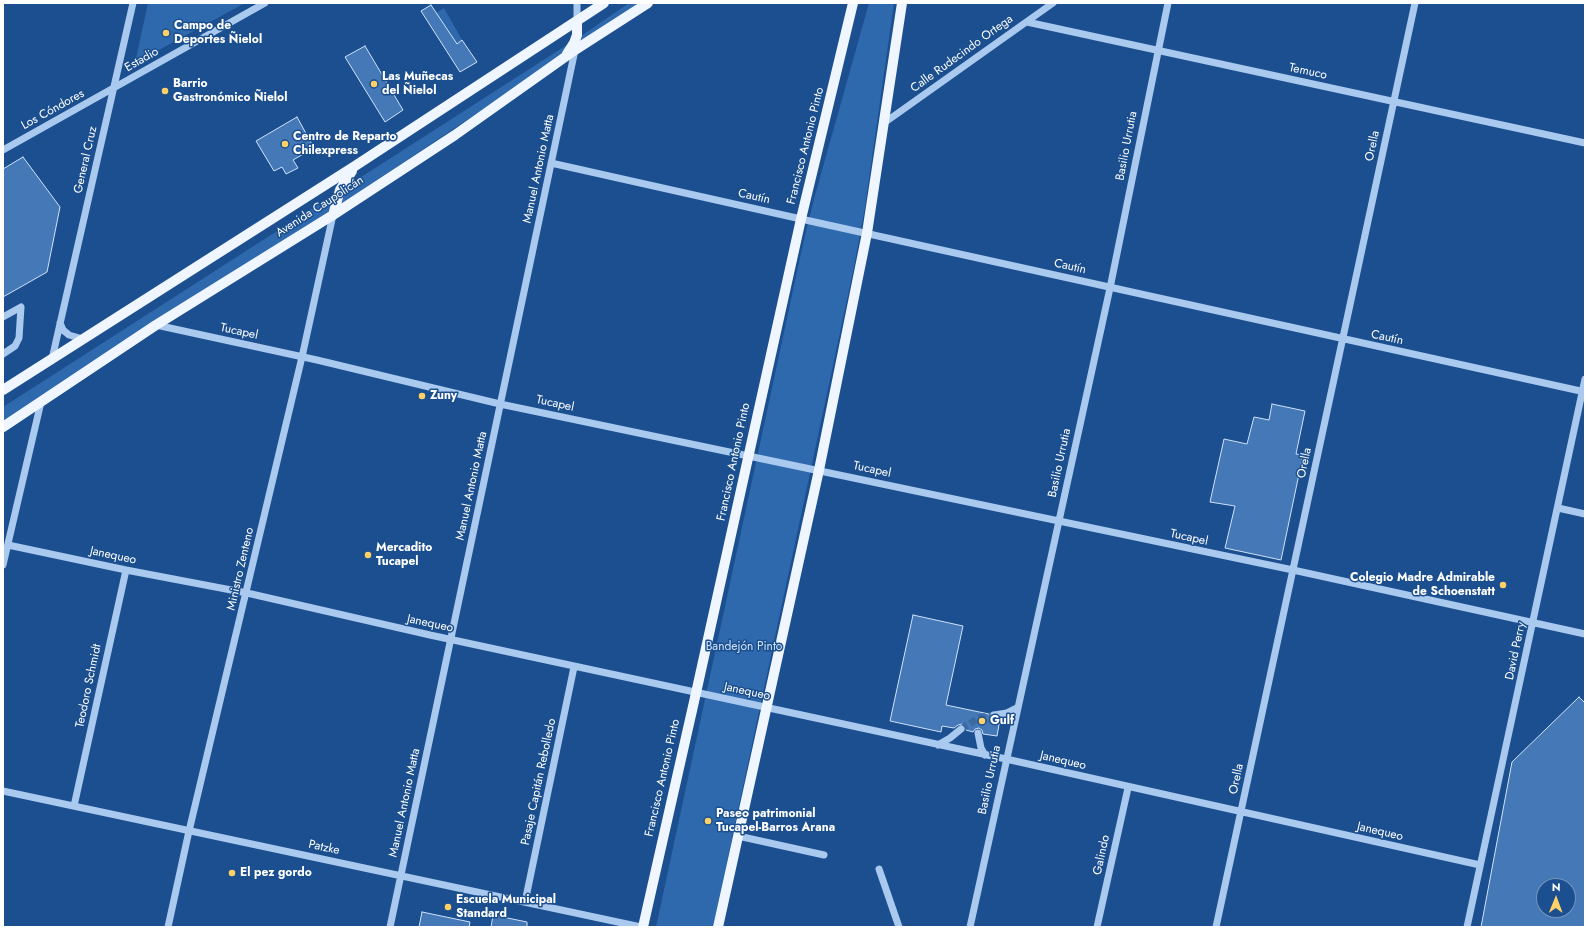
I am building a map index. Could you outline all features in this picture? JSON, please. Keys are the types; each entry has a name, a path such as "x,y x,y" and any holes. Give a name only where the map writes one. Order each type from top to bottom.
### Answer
{"main road":[{"name":"Avenida Caupolicán","path":"3,390 355,166 604,3"},
{"name":"Avenida Caupolicán","path":"3,427 156,325 333,215 455,135 575,50 648,3"},
{"name":"Francisco Antonio Pinto","path":"642,927 696,693 801,219 854,3"},
{"path":"718,927 819,470 867,233 902,3"},
{"path":"557,63 570,50 574,43 578,28 577,21"},
{"path":"333,215 340,190 355,166"}],"street":[{"name":"General Cruz","path":"52,359 133,3"},
{"name":"Estadio","path":"113,89 265,3"},
{"path":"577,3 577,21"},
{"name":"Calle Rudecindo Ortega","path":"884,123 1053,3"},
{"name":"Basilio Urrutia","path":"970,927 1110,288 1168,3"},
{"name":"Orella","path":"1216,927 1415,3"},
{"name":"Temuco","path":"1027,22 1585,143"},
{"name":"Manuel Antonio Matta","path":"390,927 575,50"},
{"name":"Los Cóndores","path":"3,150 113,89"},
{"name":"Cautín","path":"552,163 1584,392"},
{"name":"Ministro Zenteno","path":"168,927 189,831 302,357 333,215"},
{"path":"3,318 21,307 19,338 15,346 3,354"},
{"path":"60,323 63,330 69,335 83,339"},
{"name":"Tucapel","path":"156,325 302,357 500,404 1293,570 1585,634"},
{"name":"David Perry","path":"1467,927 1584,392 1585,379"},
{"path":"3,565 41,402"},
{"path":"1558,508 1585,514"},
{"name":"Janequeo","path":"8,545 246,593 574,667 1006,759 1128,788 1480,865"},
{"name":"Teodoro Schmidt","path":"74,806 126,570"},
{"name":"Pasaje Capitán Rebolledo","path":"525,902 574,667"},
{"path":"994,715 1007,713 1018,708"},
{"path":"937,745 950,738 961,729"},
{"path":"978,733 985,755"},
{"name":"Galindo","path":"1097,927 1128,788"},
{"name":"Patzke","path":"3,791 642,927"},
{"path":"738,836 824,855"},
{"path":"879,870 899,927"},
{"path":"1219,916 1223,927"}],"green space":[{"name":"Campo de Deportes Ñielol","path":"148,3 245,3 135,63"},
{"path":"629,3 642,3 332,210 3,422 3,407 587,32"},
{"name":"Bandejón Pinto","path":"869,3 894,3 865,207 854,267 713,927 656,927 803,244 814,199"},
{"path":"444,8 462,40 456,45 436,13"}],"building":[{"path":"431,5 457,44 462,40 477,62 460,72 421,11"},
{"name":"Las Muñecas del Ñielol","path":"365,46 403,110 385,122 345,57"},
{"name":"Centro de Reparto Chilexpress","path":"297,117 314,148 293,160 298,168 286,174 282,167 274,171 256,141"},
{"path":"23,157 60,207 47,272 3,297 3,169"},
{"path":"1272,404 1305,411 1296,454 1303,455 1281,560 1225,548 1235,506 1210,502 1224,439 1247,444 1254,417 1269,420"},
{"path":"913,615 963,626 946,705 989,714 990,718 993,720 1000,719 997,736 983,734 982,730 979,728 975,729 973,732 966,730 965,726 962,724 954,728 942,726 941,732 890,721"},
{"path":"1579,697 1585,703 1585,927 1481,927 1512,762"},
{"path":"422,912 470,922 469,927 419,927"},
{"path":"493,915 527,922 527,927 491,927"}],"tunnel":[{"path":"961,729 979,718 994,715"}],"place":[{"name":"Campo de Deportes Ñielol","path":"166,33"},
{"name":"Las Muñecas del Ñielol","path":"374,84"},
{"name":"Barrio Gastronómico Ñielol","path":"165,91"},
{"name":"Centro de Reparto Chilexpress","path":"285,144"},
{"name":"Zuny","path":"422,396"},
{"name":"Mercadito Tucapel","path":"368,555"},
{"name":"Colegio Madre Admirable de Schoenstatt","path":"1503,585"},
{"name":"Gulf","path":"982,721"},
{"name":"Paseo patrimonial Tucapel-Barros Arana","path":"708,821"},
{"name":"El pez gordo","path":"232,873"},
{"name":"Escuela Municipal Standard","path":"448,907"}]}
